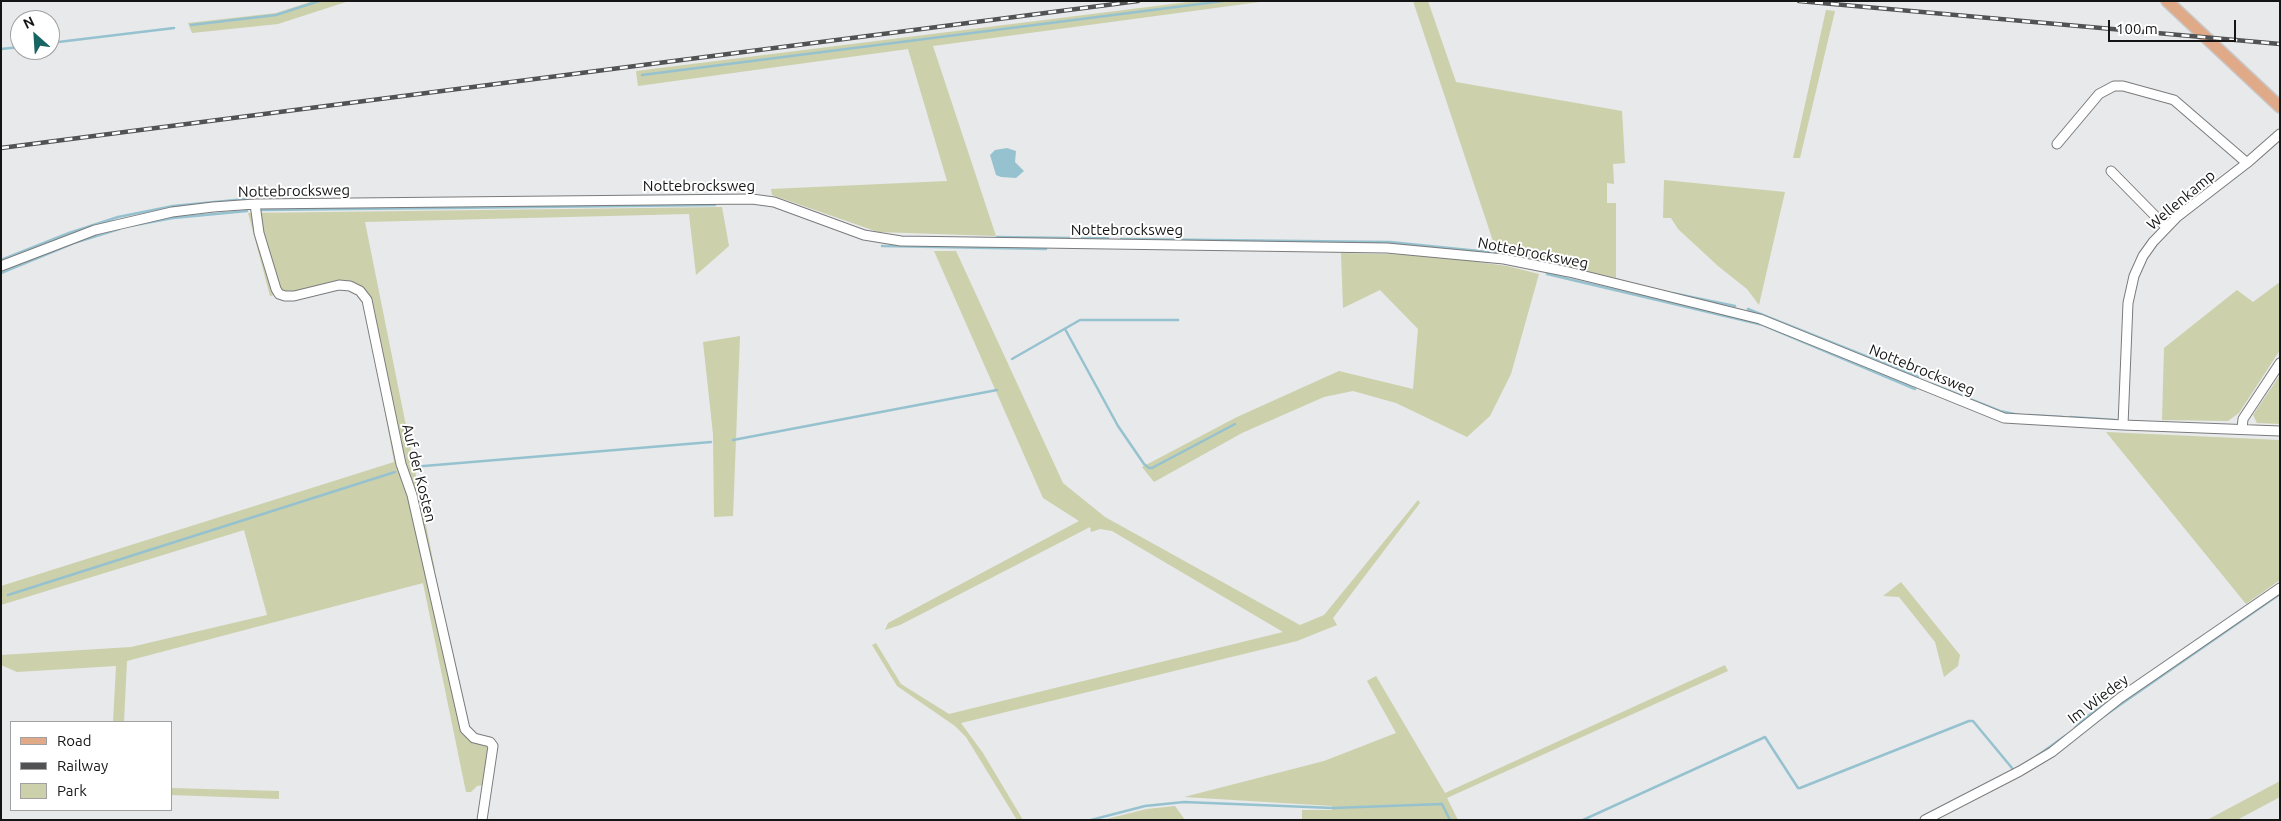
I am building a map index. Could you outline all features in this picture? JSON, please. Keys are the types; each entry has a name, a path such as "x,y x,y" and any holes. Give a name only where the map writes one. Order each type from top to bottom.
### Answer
{"main road":[{"path":"2167,1 2280,107"}],"street":[{"path":"2057,144 2099,94 2114,86 2123,86 2161,95 2183,106 2247,163"},
{"name":"Wellenkamp","path":"2123,425 2128,303 2134,276 2143,256 2166,228 2280,134"},
{"path":"2112,171 2166,228"},
{"name":"Nottebrocksweg","path":"1,266 72,238 120,223 172,212 255,204 752,199 774,202 870,236 901,241 1304,245 1387,248 1458,253 1504,259 1569,272 1754,317 2004,418 2123,425 2280,430"},
{"name":"Auf der Kosten","path":"255,204 259,233 276,290 280,294 294,296 339,285 350,286 360,291 366,300 401,464 412,495 465,729 474,738 490,742 493,746 482,820"},
{"path":"2242,429 2243,419 2280,363"},
{"name":"Im Wiedey","path":"1925,820 2020,771 2052,752 2120,698 2280,588"}],"green space":[{"path":"313,1 349,1 278,24 192,33 188,23 276,13"},
{"path":"1196,1 1267,1 933,46 996,236 878,232 772,195 771,189 947,181 908,49 638,86 636,71"},
{"path":"1413,1 1428,1 1456,82 1622,111 1625,163 1613,164 1614,184 1607,183 1607,203 1616,203 1616,278 1496,250"},
{"path":"1826,10 1835,11 1800,158 1793,158"},
{"path":"1664,180 1785,192 1759,305 1747,289 1718,266 1678,229 1671,218 1663,218"},
{"path":"722,207 729,246 696,275 689,214 365,222 435,570 428,571 464,731 486,744 489,749 485,785 477,786 471,792 466,792 423,583 127,661 124,721 113,721 116,666 17,672 1,665 1,655 131,647 267,615 244,530 1,605 1,586 394,462 378,375 386,372 370,298 339,283 270,296 248,213"},
{"path":"934,251 956,251 1063,483 1105,517 1300,625 1324,615 1418,500 1420,503 1333,618 1337,625 1297,641 961,723 983,753 1023,820 1017,820 966,737 955,726 897,686 872,645 876,643 901,684 949,714 1283,632 1112,531 1100,529 1091,532 1090,527 900,625 885,630 888,623 1079,521 1043,498"},
{"path":"1341,253 1427,255 1507,266 1539,274 1511,374 1490,416 1467,437 1396,403 1353,391 1324,397 1242,433 1154,482 1142,467 1237,417 1339,371 1413,389 1418,329 1380,290 1343,308"},
{"path":"2280,282 2280,350 2239,413 2228,421 2162,420 2164,348 2237,290 2253,302"},
{"path":"740,336 733,516 714,517 713,434 703,342"},
{"path":"2280,375 2280,424 2257,423 2253,415"},
{"path":"2106,432 2280,440 2280,580 2246,604"},
{"path":"1901,582 1960,655 1958,666 1944,677 1935,642 1899,597 1883,596"},
{"path":"1725,665 1728,671 1447,798 1458,820 1302,820 1302,810 1332,810 1332,806 1184,797 1324,761 1396,733 1367,681 1376,676 1445,793"},
{"path":"2280,781 2280,797 2237,820 2207,820"},
{"path":"172,788 279,791 279,799 172,795"},
{"path":"1175,806 1185,820 1102,820 1147,809"}],"water":[{"path":"1007,148 1016,151 1015,162 1024,171 1016,178 996,175 990,155 995,150"}],"waterway":[{"path":"191,25 276,15 319,1"},
{"path":"642,75 1223,1"},
{"path":"60,42 174,28"},
{"path":"1,49 10,48"},
{"path":"1,260 69,233 118,217 173,206 246,199"},
{"path":"261,210 715,205"},
{"path":"130,226 173,218 247,211"},
{"path":"1,273 74,243 119,229"},
{"path":"997,237 1069,238"},
{"path":"1082,238 1108,238"},
{"path":"1121,239 1390,242 1499,253"},
{"path":"882,246 1046,249"},
{"path":"1547,274 1763,325 1915,389"},
{"path":"1672,293 1735,306"},
{"path":"1748,309 1918,377"},
{"path":"1012,359 1080,320 1178,320"},
{"path":"1065,329 1118,426 1144,464 1149,468 1235,424"},
{"path":"1932,384 2000,411 2019,415"},
{"path":"733,440 997,390"},
{"path":"2029,415 2063,417"},
{"path":"2070,417 2115,420"},
{"path":"412,467 711,442"},
{"path":"8,595 395,472"},
{"path":"2104,716 2280,594"},
{"path":"2075,728 2085,718 2108,702"},
{"path":"1583,820 1765,737 1798,788 1969,721 1973,721 2012,768"},
{"path":"2037,756 2065,736"},
{"path":"1091,820 1145,806 1184,802 1333,808 1442,804 1450,820"}],"railway":[{"path":"1,148 1138,1"},
{"path":"1799,1 2280,44"}]}
